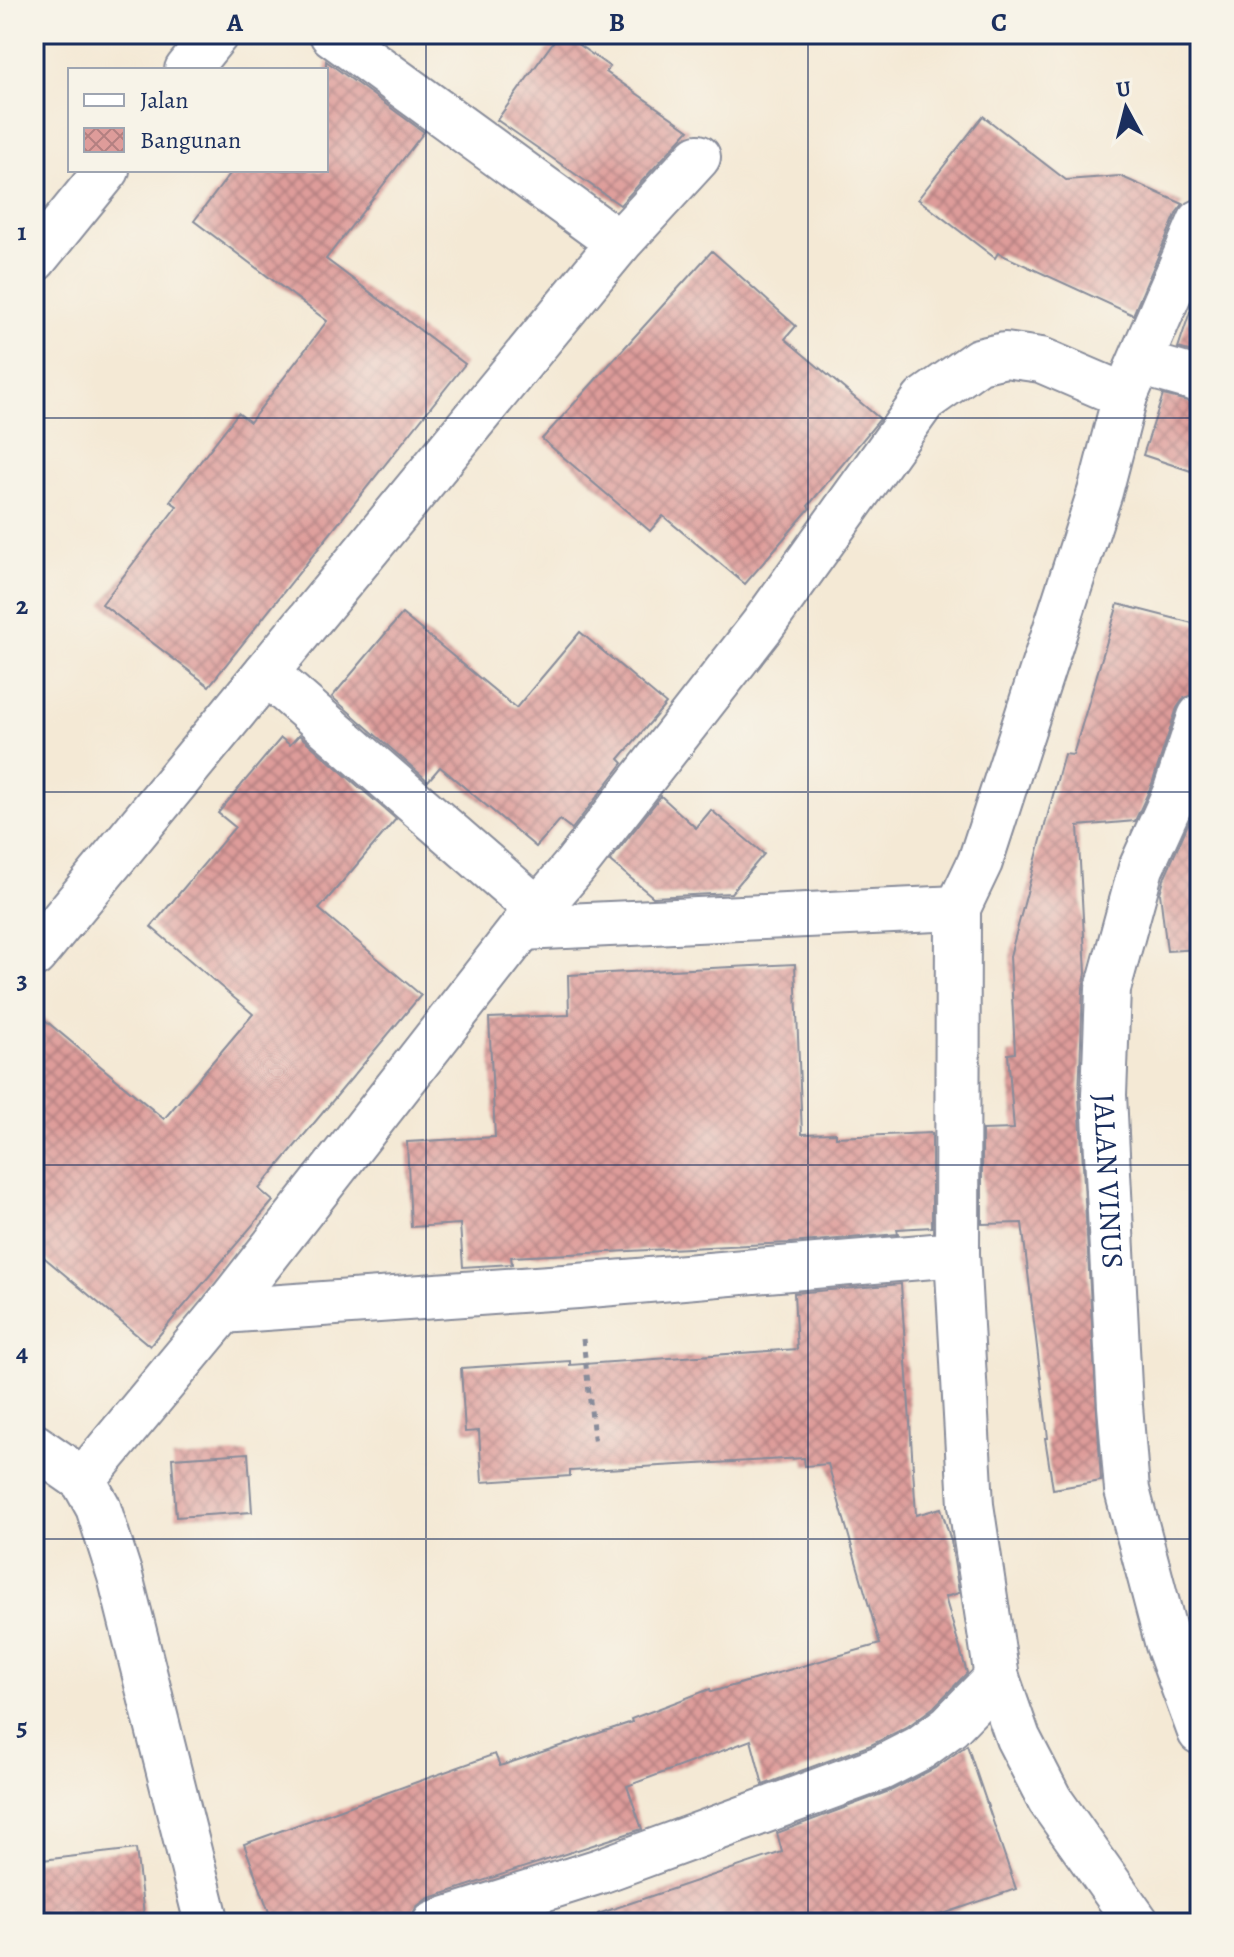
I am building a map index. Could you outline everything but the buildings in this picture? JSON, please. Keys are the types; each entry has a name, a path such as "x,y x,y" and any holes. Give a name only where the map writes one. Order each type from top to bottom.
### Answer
{"street":[{"path":"189,68 216,34"},
{"path":"332,34 619,243"},
{"path":"34,955 619,243 698,157"},
{"path":"34,260 105,172"},
{"path":"1137,1923 1050,1800 1018,1738 997,1678 971,1505 957,1254 958,908 980,862 1100,492 1133,380 1200,222"},
{"path":"83,1480 223,1311 762,626 924,400 979,361 1005,355 1133,380 1200,380"},
{"path":"266,673 530,919 958,908"},
{"name":"JALAN VINUS","path":"1199,724 1175,793 1141,868 1108,989 1104,1095 1127,1490 1184,1641 1200,1732"},
{"path":"223,1311 578,1286 957,1254"},
{"path":"34,1446 83,1480 98,1507 120,1576 207,1923"},
{"path":"435,1923 600,1871 881,1768 920,1748 950,1726 997,1678"}],"path":[{"path":"578,1286 595,1446"}]}
